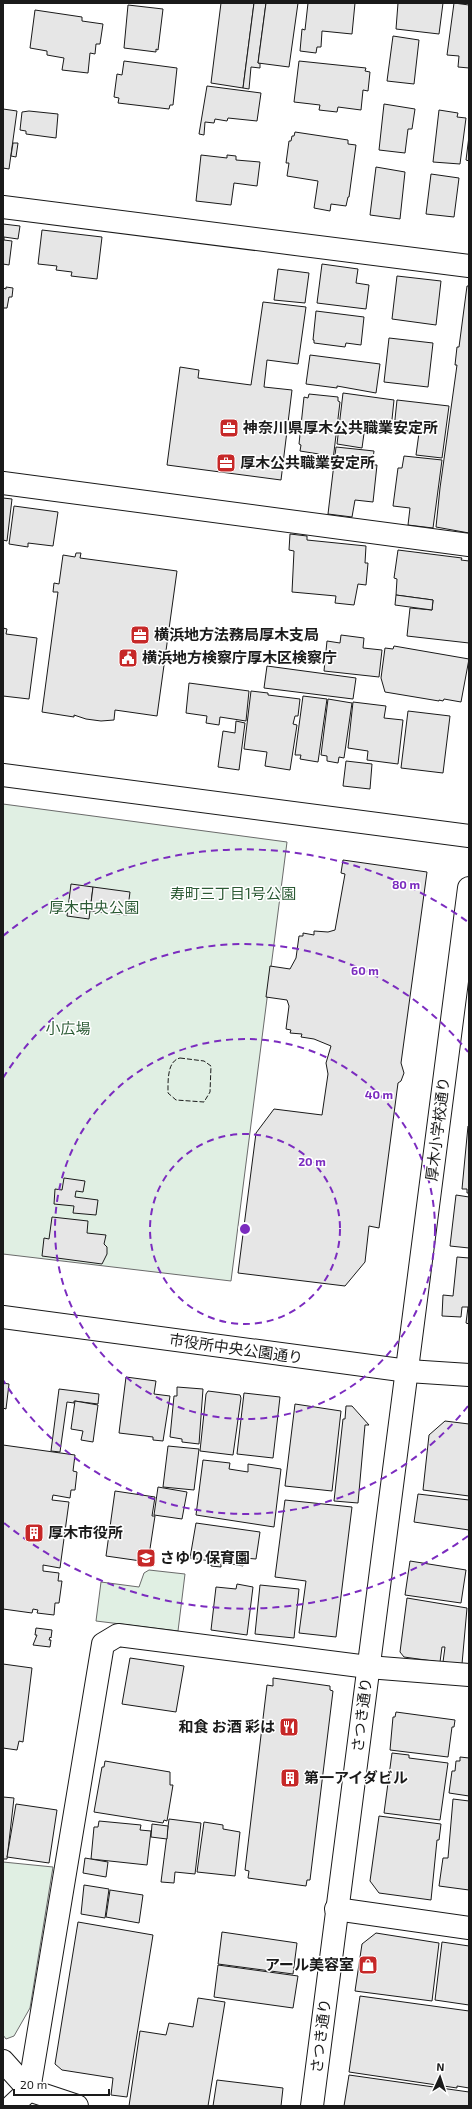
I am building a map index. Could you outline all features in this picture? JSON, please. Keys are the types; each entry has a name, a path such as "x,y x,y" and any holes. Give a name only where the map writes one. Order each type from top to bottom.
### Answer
{"street":[{"path":"3,207 469,266"},
{"path":"3,483 469,546"},
{"path":"3,775 469,836"},
{"name":"厚木小学校通り","path":"408,1371 469,888"},
{"name":"市役所中央公園通り","path":"3,1317 408,1371 469,1374"},
{"name":"さつき通り","path":"312,2106 336,1909 408,1371"},
{"path":"12,2106 29,2090 103,1644 118,1636 368,1666 469,1676"},
{"path":"336,1909 469,1928"},
{"path":"3,2062 29,2090 77,2106"}],"green space":[{"name":"厚木中央公園","path":"3,804 287,842 231,1281 3,1254"},
{"path":"149,1570 185,1574 178,1631 96,1621 101,1582 139,1587 144,1573"},
{"path":"3,1862 53,1867 30,2008 14,2036 6,2039 3,2035"}],"building":[{"path":"221,3 254,3 243,88 211,83"},
{"path":"254,3 266,3 258,63 260,63 260,68 251,67 249,89 243,88"},
{"path":"266,3 298,3 289,67 258,63"},
{"path":"308,3 355,3 352,34 322,31 321,47 317,47 316,53 300,51 302,29 305,30"},
{"path":"398,3 443,3 439,34 396,29"},
{"path":"454,3 469,5 469,68 458,67 459,56 447,55"},
{"path":"128,5 163,9 158,50 156,49 156,52 124,48"},
{"path":"35,10 82,17 82,21 103,24 100,44 96,44 95,54 90,53 88,73 62,70 64,58 47,55 47,51 30,48"},
{"path":"393,36 419,40 414,84 387,81"},
{"path":"124,61 177,68 173,105 170,105 169,109 118,103 119,98 114,97 117,74 122,75"},
{"path":"299,61 366,68 365,71 370,72 368,91 363,90 361,110 338,107 337,112 319,110 320,105 294,102"},
{"path":"207,86 261,93 257,121 228,118 227,121 215,119 214,123 205,122 204,135 199,134"},
{"path":"384,104 415,109 412,129 408,129 405,153 379,150"},
{"path":"3,109 17,111 9,169 3,168"},
{"path":"439,110 458,113 457,117 466,118 460,164 433,162"},
{"path":"29,111 58,114 56,138 26,134 26,131 20,130 22,112"},
{"path":"295,132 348,140 348,144 356,145 349,197 346,206 331,204 330,211 314,208 318,181 287,176 289,163 286,163 289,141 291,141"},
{"path":"469,136 469,161 466,160"},
{"path":"13,143 18,143 16,157 11,156"},
{"path":"201,155 227,158 227,155 236,156 236,160 260,162 257,186 234,183 231,205 196,201"},
{"path":"376,167 405,172 400,219 370,215"},
{"path":"431,174 459,178 454,217 426,214"},
{"path":"3,224 20,226 18,239 4,237 4,240 12,241 9,265 3,264"},
{"path":"42,230 102,237 97,279 71,276 72,272 56,270 57,266 38,264"},
{"path":"322,264 358,269 356,283 369,285 366,309 317,303"},
{"path":"278,269 309,273 305,303 274,300"},
{"path":"397,276 441,281 436,325 392,319"},
{"path":"467,286 469,286 469,533 436,527 457,365 455,365 457,347 459,347"},
{"path":"3,288 13,288 12,297 9,297 7,308 3,308"},
{"name":"神奈川県厚木公共職業安定所","path":"263,302 306,307 298,364 267,360 264,387 292,390 281,480 167,465 180,367 199,370 198,378 251,385"},
{"path":"316,311 364,317 361,345 346,343 345,347 314,343"},
{"path":"389,338 433,343 428,387 384,382"},
{"path":"310,355 380,364 376,393 337,386 337,388 306,384"},
{"path":"343,393 394,400 391,429 365,426 362,448 337,444"},
{"path":"309,394 338,397 338,401 340,402 333,460 319,458 319,454 300,451 301,445 299,444 304,397 308,398"},
{"path":"397,400 449,406 442,458 416,455 419,433 394,429"},
{"path":"336,447 374,451 372,465 377,465 373,502 355,500 352,517 328,514"},
{"path":"404,456 442,460 433,528 408,525 410,508 393,506 398,468 402,468"},
{"path":"3,498 12,499 7,541 3,540"},
{"path":"14,506 58,512 53,546 28,543 28,547 9,544"},
{"path":"290,534 307,536 307,540 366,546 365,563 368,563 366,585 358,584 354,605 335,603 336,596 292,592 294,551 289,550"},
{"path":"398,550 462,558 461,560 469,561 469,643 407,636 410,608 432,610 433,600 396,595 397,579 394,578"},
{"name":"横浜地方検察庁厚木区検察庁","path":"76,553 81,553 80,558 177,571 157,716 115,710 114,720 101,721 86,719 74,715 74,717 42,712 58,592 53,592 54,583 59,584 63,555 75,557"},
{"path":"396,595 433,600 432,610 395,605"},
{"path":"3,628 7,629 6,634 37,638 29,699 3,696"},
{"path":"341,635 364,638 363,648 382,650 379,677 324,671 327,641 340,643"},
{"path":"394,646 469,659 461,702 444,699 443,701 439,701 385,692 381,678 385,648 393,649"},
{"path":"267,666 356,678 353,699 264,688"},
{"path":"189,683 249,691 246,721 220,717 219,725 206,723 207,716 186,713"},
{"path":"251,691 268,693 268,695 300,699 298,716 295,716 293,724 297,725 290,770 265,766 267,752 244,749"},
{"path":"303,696 327,699 318,762 300,759 301,755 295,755"},
{"path":"328,699 352,703 344,758 339,757 338,763 327,761 327,756 321,755"},
{"path":"353,702 386,706 384,718 403,720 398,764 367,760 368,751 348,748"},
{"path":"408,711 450,716 443,773 401,768"},
{"path":"236,721 245,723 239,770 218,767 223,731 235,733"},
{"path":"346,761 372,764 370,789 343,786"},
{"path":"343,860 427,872 401,1063 404,1073 401,1081 398,1083 379,1228 369,1226 365,1262 345,1286 238,1273 256,1133 274,1109 322,1115 328,1074 326,1063 331,1046 314,1039 301,1037 302,1034 290,1033 291,1030 286,1029 289,1006 287,1000 266,997 270,966 290,969 296,958 299,936 303,936 303,933 314,935 314,931 328,932 335,930 345,874 341,873"},
{"path":"71,884 93,887 89,919 67,916"},
{"path":"93,887 130,892 127,915 90,911"},
{"path":"468,1126 469,1193 467,1193 467,1189 462,1189"},
{"path":"64,1178 85,1181 83,1192 76,1191 75,1197 98,1200 96,1215 73,1213 74,1206 54,1204 55,1189 62,1190"},
{"path":"456,1195 469,1197 469,1248 450,1246"},
{"path":"52,1217 88,1221 87,1233 106,1235 104,1244 107,1247 107,1254 102,1264 42,1256 44,1238 49,1239"},
{"path":"457,1257 469,1258 469,1324 466,1323 468,1307 462,1307 461,1317 442,1316 443,1295 453,1296"},
{"path":"126,1377 156,1381 154,1394 170,1396 163,1441 153,1440 153,1437 119,1433"},
{"path":"3,1383 9,1384 6,1409 3,1408"},
{"path":"177,1387 203,1389 199,1444 182,1442 182,1439 170,1437 174,1396 177,1396"},
{"path":"59,1389 99,1394 98,1404 74,1401 74,1403 67,1402 60,1452 51,1451"},
{"path":"208,1391 240,1395 241,1398 233,1455 200,1451 206,1394"},
{"path":"244,1393 280,1397 273,1458 237,1454"},
{"path":"75,1401 98,1405 93,1442 81,1440 83,1431 71,1429"},
{"path":"295,1404 341,1411 332,1491 285,1486"},
{"path":"346,1406 352,1406 369,1425 365,1425 358,1503 334,1501 343,1419 345,1419"},
{"path":"445,1421 469,1424 469,1496 423,1490 429,1435"},
{"name":"厚木市役所","path":"3,1445 75,1455 73,1471 77,1472 75,1490 71,1490 70,1498 53,1495 52,1500 69,1502 60,1568 43,1565 43,1571 59,1573 58,1581 62,1581 59,1603 55,1603 54,1615 37,1613 38,1610 33,1609 32,1613 3,1609"},
{"path":"168,1446 199,1449 194,1490 163,1487"},
{"path":"203,1460 230,1463 229,1469 248,1472 248,1464 281,1469 274,1527 196,1515"},
{"path":"158,1487 187,1492 182,1519 154,1515"},
{"path":"115,1491 155,1497 152,1516 155,1516 148,1562 106,1556"},
{"path":"418,1494 469,1500 469,1530 414,1522"},
{"path":"285,1500 352,1507 336,1637 299,1633 306,1581 275,1577"},
{"path":"196,1523 260,1532 256,1559 244,1558 243,1566 221,1562 221,1567 211,1566 211,1561 190,1558"},
{"path":"410,1561 466,1570 461,1603 405,1595"},
{"path":"237,1584 253,1587 247,1635 211,1630 216,1587 236,1589"},
{"path":"260,1585 299,1589 294,1638 255,1634"},
{"path":"407,1598 467,1608 462,1664 443,1662 445,1647 442,1647 440,1662 404,1657 400,1652"},
{"path":"36,1628 52,1630 51,1638 50,1637 49,1640 51,1640 50,1647 33,1645 37,1635 35,1635"},
{"path":"130,1658 184,1666 176,1712 122,1704"},
{"path":"3,1664 32,1668 23,1742 19,1741 17,1750 3,1748"},
{"name":"第一アイダビル","path":"273,1678 330,1686 330,1690 333,1691 310,1880 307,1880 306,1886 248,1878 249,1871 245,1870 267,1685 273,1686"},
{"path":"396,1712 455,1720 454,1727 452,1727 448,1757 390,1750 393,1717 395,1717"},
{"path":"392,1753 409,1755 409,1758 448,1763 440,1820 384,1813"},
{"path":"460,1757 469,1758 469,1796 449,1793 452,1771 455,1771 456,1761 460,1761"},
{"path":"105,1761 170,1772 170,1785 173,1785 167,1821 164,1820 163,1823 94,1812 102,1767 104,1767"},
{"path":"3,1797 14,1798 7,1859 3,1859"},
{"path":"453,1799 469,1801 469,1890 439,1886 443,1858 448,1858"},
{"path":"16,1804 57,1810 49,1863 7,1857"},
{"path":"379,1816 441,1824 439,1840 437,1840 431,1900 379,1893 370,1881"},
{"path":"169,1819 201,1823 195,1874 175,1872 174,1883 161,1882"},
{"path":"99,1821 141,1825 140,1830 151,1831 147,1865 91,1859 94,1827 98,1827"},
{"path":"204,1822 223,1825 223,1829 240,1832 235,1876 197,1872"},
{"path":"152,1824 168,1826 167,1839 151,1837"},
{"path":"85,1858 108,1862 106,1877 83,1873"},
{"path":"84,1885 109,1889 105,1918 81,1914"},
{"path":"110,1890 143,1895 139,1923 106,1917"},
{"path":"78,1922 153,1935 127,2097 111,2095 113,2078 62,2070 55,2064"},
{"path":"222,1932 297,1943 293,1974 218,1964"},
{"path":"376,1933 439,1943 432,2001 355,1991 362,1944"},
{"path":"442,1942 469,1946 469,2005 435,2000"},
{"path":"218,1965 298,1976 293,2008 214,1997"},
{"path":"360,1996 469,2011 469,2088 457,2086 457,2088 349,2072"},
{"path":"198,1998 225,2002 208,2106 129,2106 140,2031 166,2035 169,2023 193,2027"},
{"path":"349,2075 469,2092 469,2106 344,2106"},
{"path":"217,2080 283,2088 281,2106 213,2106"}],"fence":[{"path":"180,1058 204,1061 211,1066 210,1092 204,1102 176,1100 168,1093 168,1077 170,1067 180,1058"}],"place":[{"name":"神奈川県厚木公共職業安定所","path":"229,428"},
{"name":"厚木公共職業安定所","path":"226,463"},
{"name":"横浜地方法務局厚木支局","path":"140,635"},
{"name":"横浜地方検察庁厚木区検察庁","path":"128,658"},
{"name":"厚木市役所","path":"34,1533"},
{"name":"さゆり保育園","path":"146,1558"},
{"name":"和食 お酒 彩は","path":"289,1727"},
{"name":"第一アイダビル","path":"290,1778"},
{"name":"アール美容室","path":"368,1965"}],"park label":[{"name":"寿町三丁目1号公園","path":"233,894"},
{"name":"小広場","path":"68,1029"}]}
